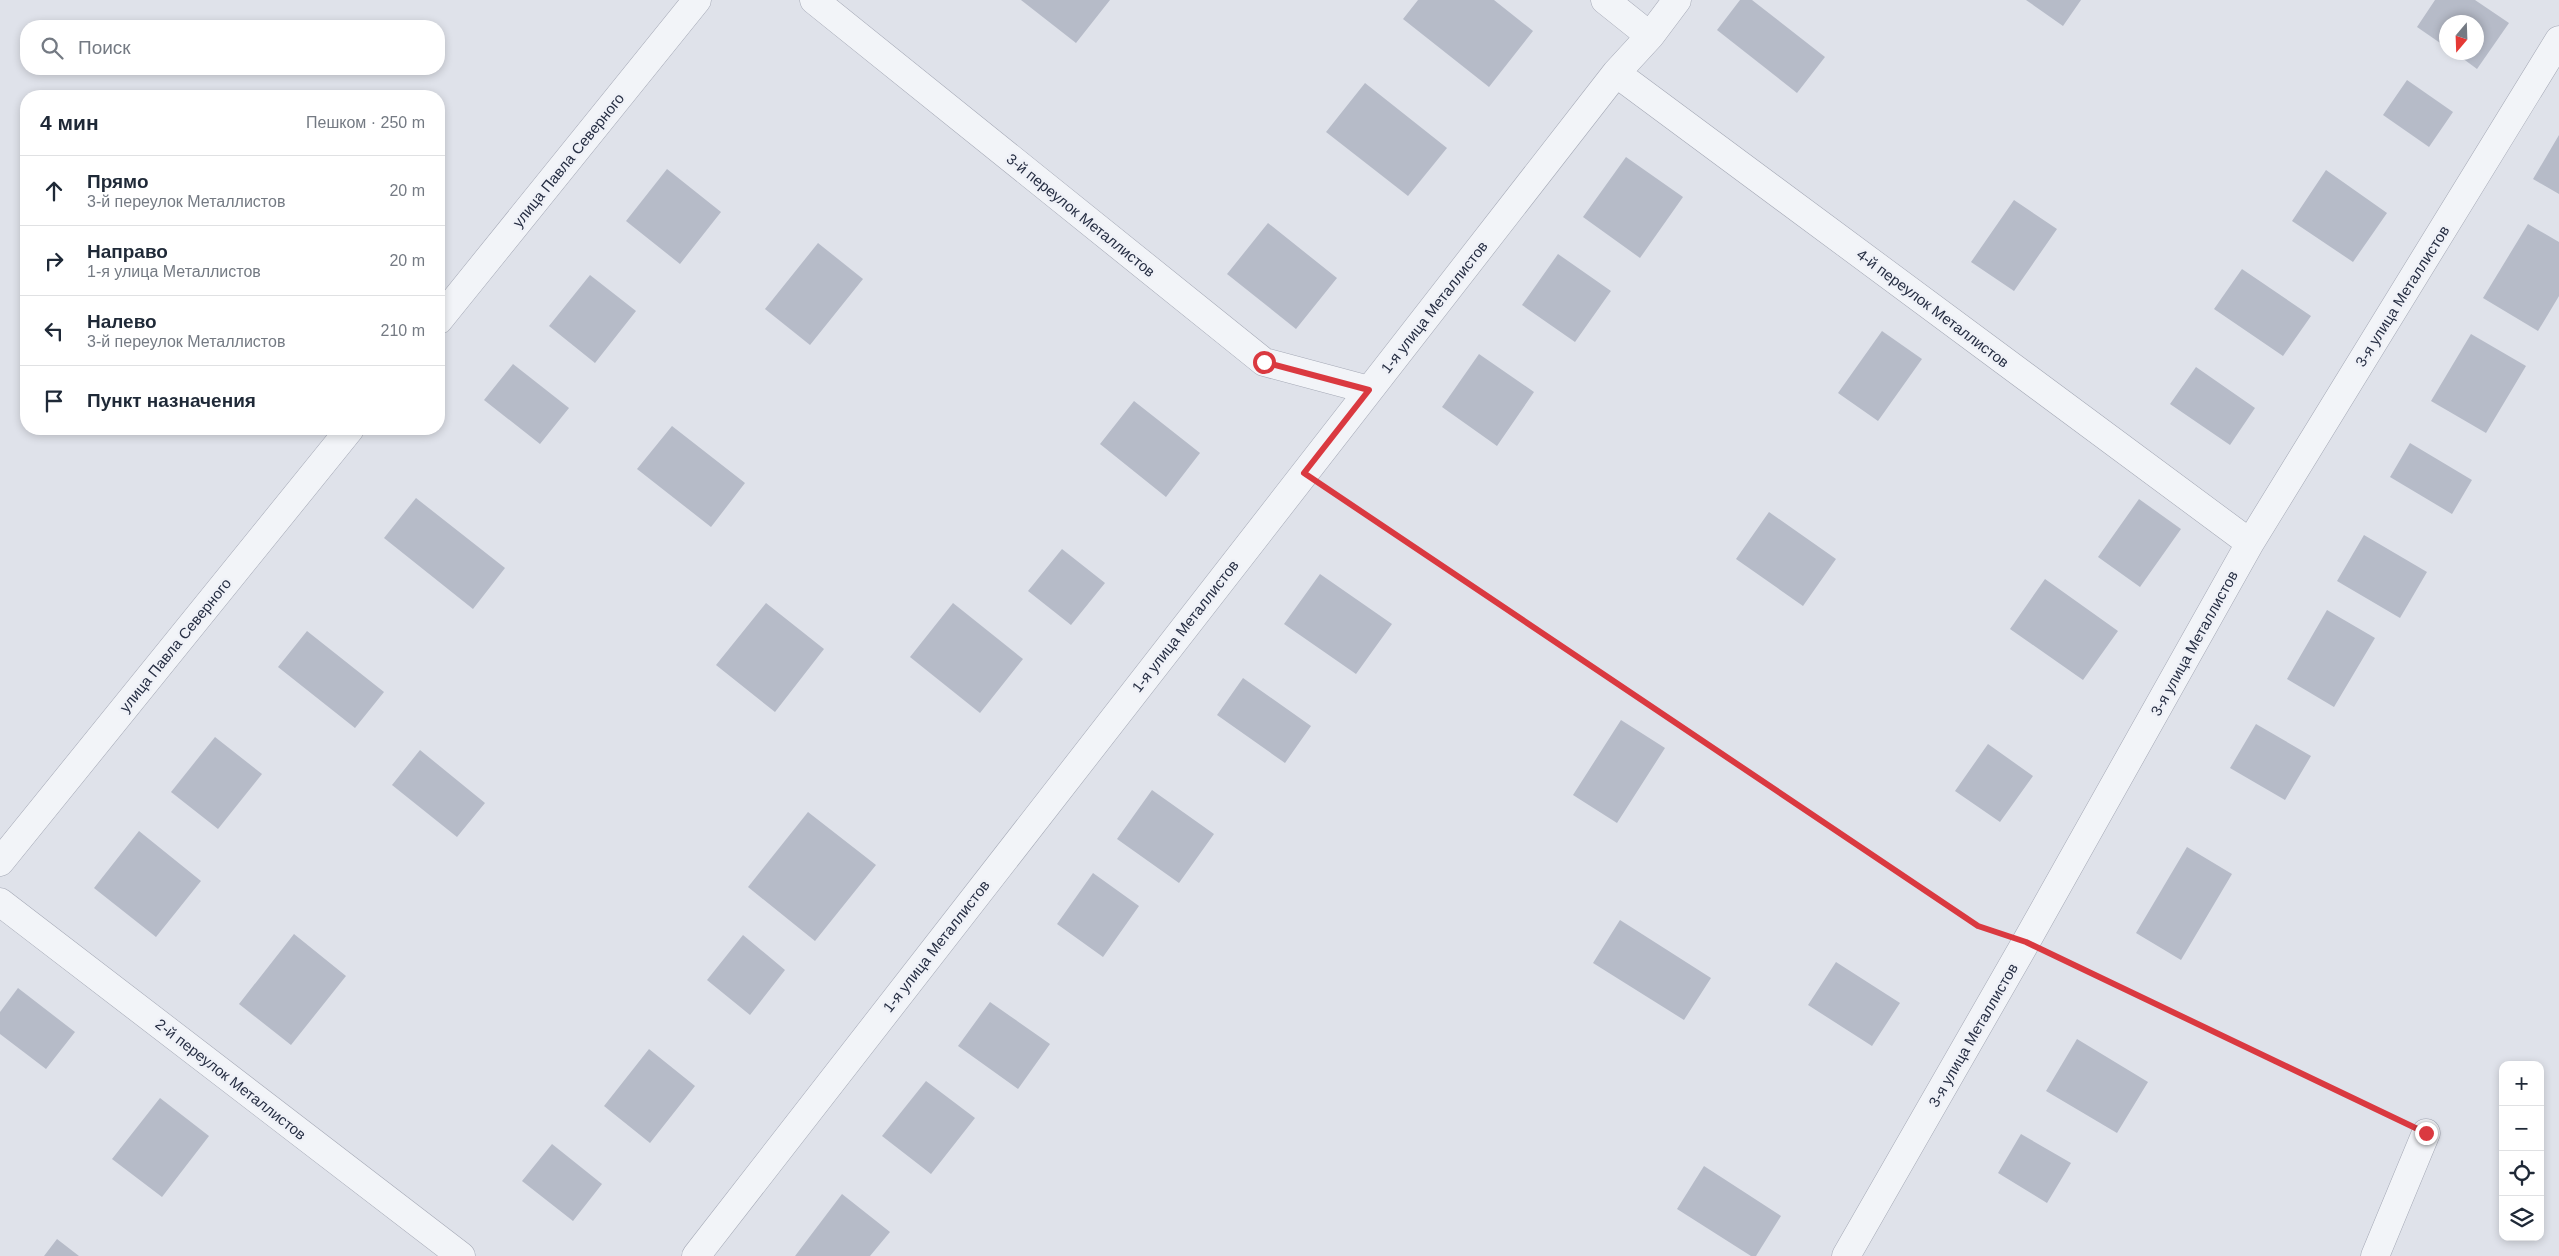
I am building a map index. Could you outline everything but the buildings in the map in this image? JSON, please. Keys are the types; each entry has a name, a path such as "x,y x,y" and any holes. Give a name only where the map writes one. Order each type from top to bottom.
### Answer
{"street":[{"name":"улица Павла Северного","path":"445,313 697,0"},
{"name":"3-й переулок Металлистов","path":"814,0 1264,362 1369,390"},
{"path":"1605,0 1650,36"},
{"name":"1-я улица Металлистов","path":"696,1256 1304,473 1616,74 1650,36 1677,0"},
{"name":"3-я улица Металлистов","path":"1846,1256 2026,942 2250,543 2559,40"},
{"name":"4-й переулок Металлистов","path":"1616,74 2250,543"},
{"name":"улица Павла Северного","path":"0,862 345,435"},
{"name":"2-й переулок Металлистов","path":"0,902 461,1256"},
{"path":"2375,1256 2426,1133"}],"path":[{"path":"1304,473 1978,926 2026,942 2426,1133"}],"route":[{"path":"1264,362 1369,390 1304,473 1978,926 2026,942 2426,1133"}]}
